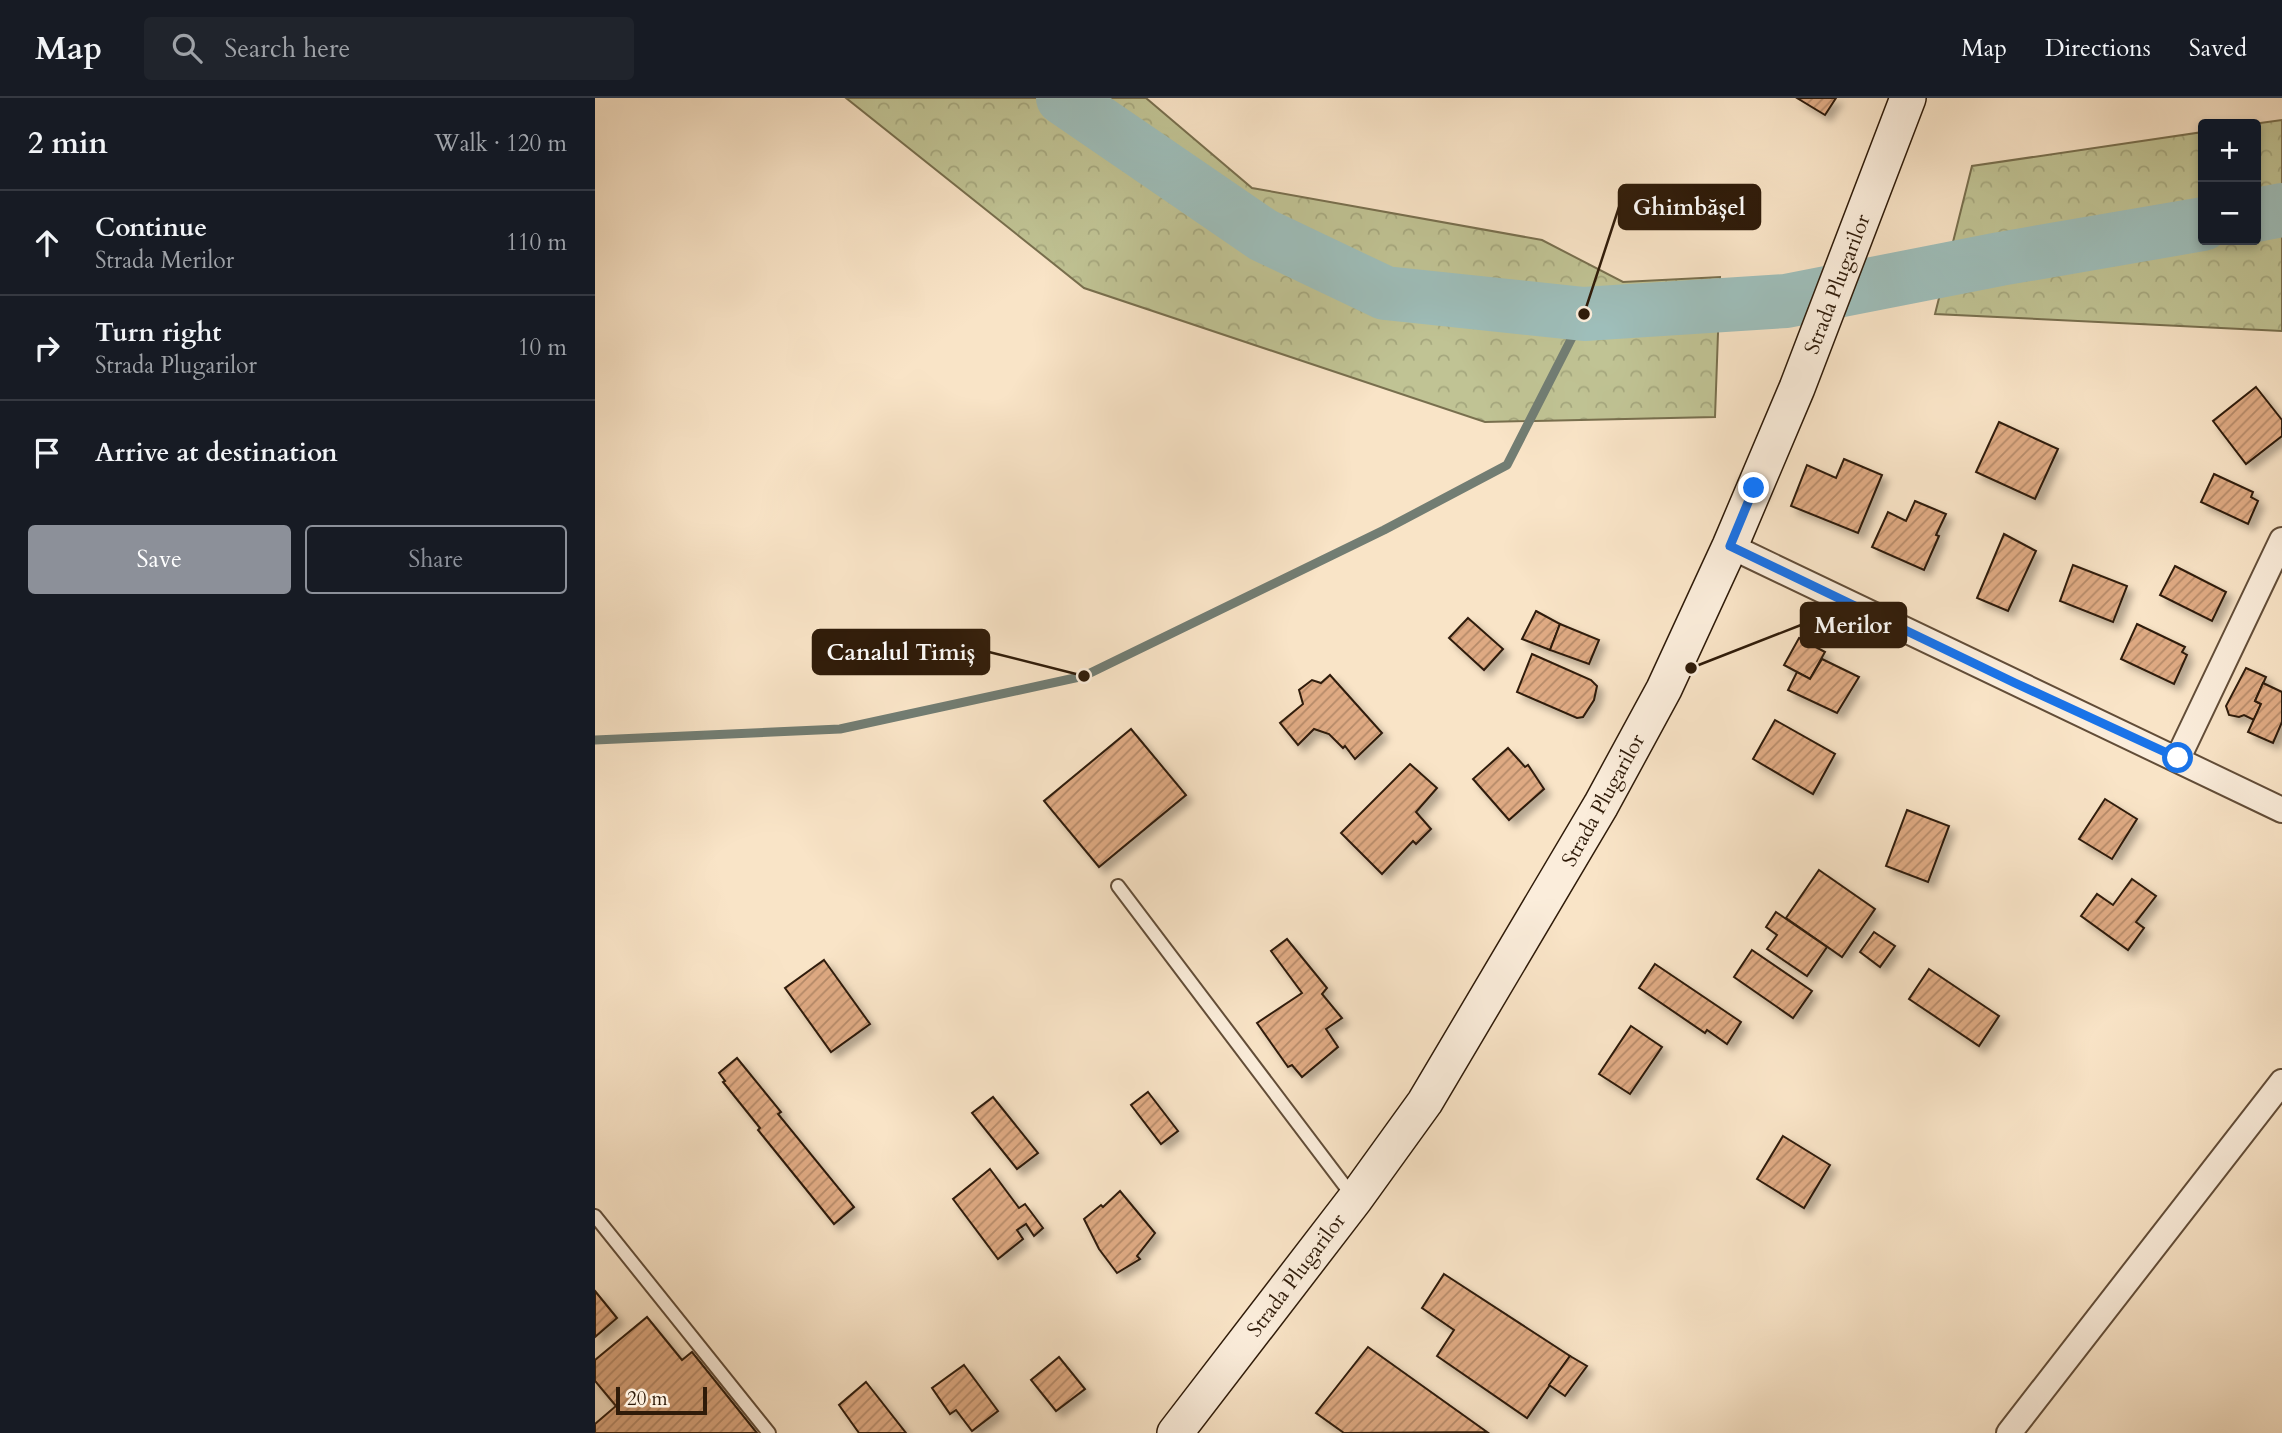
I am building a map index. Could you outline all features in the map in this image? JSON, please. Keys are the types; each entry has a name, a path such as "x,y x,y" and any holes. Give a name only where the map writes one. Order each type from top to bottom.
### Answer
{"street":[{"name":"Strada Plugarilor","path":"1175,1433 1355,1199 1425,1102 1551,892 1664,690 1730,546 1797,388 1909,98"},
{"path":"2178,758 2282,540"},
{"path":"1730,546 2282,810"},
{"path":"2009,1433 2282,1083"}],"lane":[{"path":"1118,886 1355,1199"},
{"path":"595,1216 769,1433"}],"green space":[{"path":"846,98 1146,98 1252,188 1542,240 1623,282 1720,277 1715,417 1485,422 1084,288"},
{"path":"2282,120 2282,331 1935,314 1972,166 2198,133 2198,245 2261,245 2261,123"}],"building":[{"path":"1797,98 1836,98 1825,115"},
{"path":"2256,387 2282,420 2282,436 2246,464 2213,421"},
{"path":"1999,422 2058,449 2035,499 1976,472"},
{"path":"1844,459 1882,475 1858,533 1791,506 1807,465 1836,478"},
{"path":"2214,474 2253,492 2251,497 2258,501 2248,524 2201,502"},
{"path":"1915,501 1946,514 1924,570 1872,547 1888,512 1906,521"},
{"path":"2004,534 2036,551 2008,611 1977,598"},
{"path":"2073,565 2127,586 2113,622 2060,601"},
{"path":"2175,566 2226,592 2212,621 2160,595"},
{"path":"1536,611 1560,624 1550,650 1522,639"},
{"path":"1468,618 1503,649 1484,670 1449,638"},
{"path":"1560,624 1599,640 1589,664 1550,650"},
{"path":"2137,624 2185,647 2182,652 2187,655 2174,684 2121,659"},
{"path":"1799,638 1825,652 1810,679 1784,665"},
{"path":"1532,654 1591,680 1597,686 1594,700 1583,717 1577,718 1517,692"},
{"path":"1822,659 1859,677 1837,713 1788,690 1797,672 1810,679"},
{"path":"2246,668 2266,677 2255,701 2261,704 2254,720 2244,715 2229,715 2226,706"},
{"path":"1330,675 1382,733 1355,759 1345,746 1343,748 1329,734 1314,729 1298,745 1280,723 1303,704 1299,690 1312,680 1321,683"},
{"path":"2263,683 2282,692 2282,722 2273,743 2248,732 2261,704 2255,701"},
{"path":"1775,720 1835,754 1813,794 1753,759"},
{"path":"1131,729 1186,795 1099,867 1044,801"},
{"path":"1508,748 1525,767 1528,765 1544,789 1509,820 1473,779"},
{"path":"1410,764 1437,788 1416,812 1431,829 1416,844 1413,841 1382,874 1341,833"},
{"path":"2105,799 2137,819 2112,859 2079,839"},
{"path":"1907,810 1949,826 1928,882 1886,866"},
{"path":"1819,870 1875,909 1842,957 1786,918"},
{"path":"2132,879 2156,896 2136,922 2144,928 2128,950 2081,916 2097,894 2113,905"},
{"path":"1776,912 1827,947 1807,976 1767,949 1777,935 1766,927"},
{"path":"1874,932 1895,946 1880,967 1860,952"},
{"path":"1287,939 1327,988 1322,994 1342,1018 1326,1029 1338,1047 1302,1077 1292,1065 1288,1067 1257,1023 1302,993 1271,951"},
{"path":"1752,950 1812,991 1793,1018 1734,977"},
{"path":"824,960 870,1024 831,1052 785,988"},
{"path":"1655,964 1741,1022 1727,1044 1707,1030 1705,1033 1639,988"},
{"path":"1929,969 1999,1016 1979,1046 1909,999"},
{"path":"1631,1026 1662,1047 1630,1094 1599,1074"},
{"path":"737,1058 781,1112 778,1114 854,1207 834,1224 723,1082 725,1081 719,1073"},
{"path":"1148,1092 1178,1131 1161,1144 1131,1105"},
{"path":"993,1097 1038,1153 1017,1169 972,1113"},
{"path":"1783,1136 1830,1165 1804,1208 1757,1179"},
{"path":"990,1169 1019,1208 1025,1204 1043,1228 1034,1236 1026,1224 1017,1230 1023,1239 998,1259 953,1199"},
{"path":"1120,1191 1155,1233 1137,1256 1140,1259 1117,1273 1099,1249 1084,1219 1101,1205 1103,1207"},
{"path":"1444,1274 1570,1356 1527,1418 1437,1356 1454,1330 1422,1308"},
{"path":"595,1291 617,1318 595,1337"},
{"path":"647,1317 682,1360 692,1352 757,1433 595,1433 595,1424 616,1406 595,1381 595,1360"},
{"path":"1368,1347 1487,1432 1344,1433 1316,1413"},
{"path":"1570,1356 1587,1366 1565,1396 1549,1385"},
{"path":"1059,1357 1085,1389 1056,1411 1031,1380"},
{"path":"964,1365 998,1411 972,1431 956,1410 950,1414 932,1388"},
{"path":"866,1382 906,1433 859,1433 839,1405"}],"waterway":[{"path":"1063,98 1263,235 1385,293 1584,314 1786,301 2000,259 2198,225"},
{"path":"2261,214 2282,210"},
{"path":"595,740 840,729 1084,676 1384,530 1507,465 1584,314"}],"place":[{"name":"Ghimbășel","path":"1584,314"},
{"name":"Merilor","path":"1691,668"},
{"name":"Canalul Timiș","path":"1084,676"}],"route":[{"path":"1754,488 1730,546 2178,758"}]}
